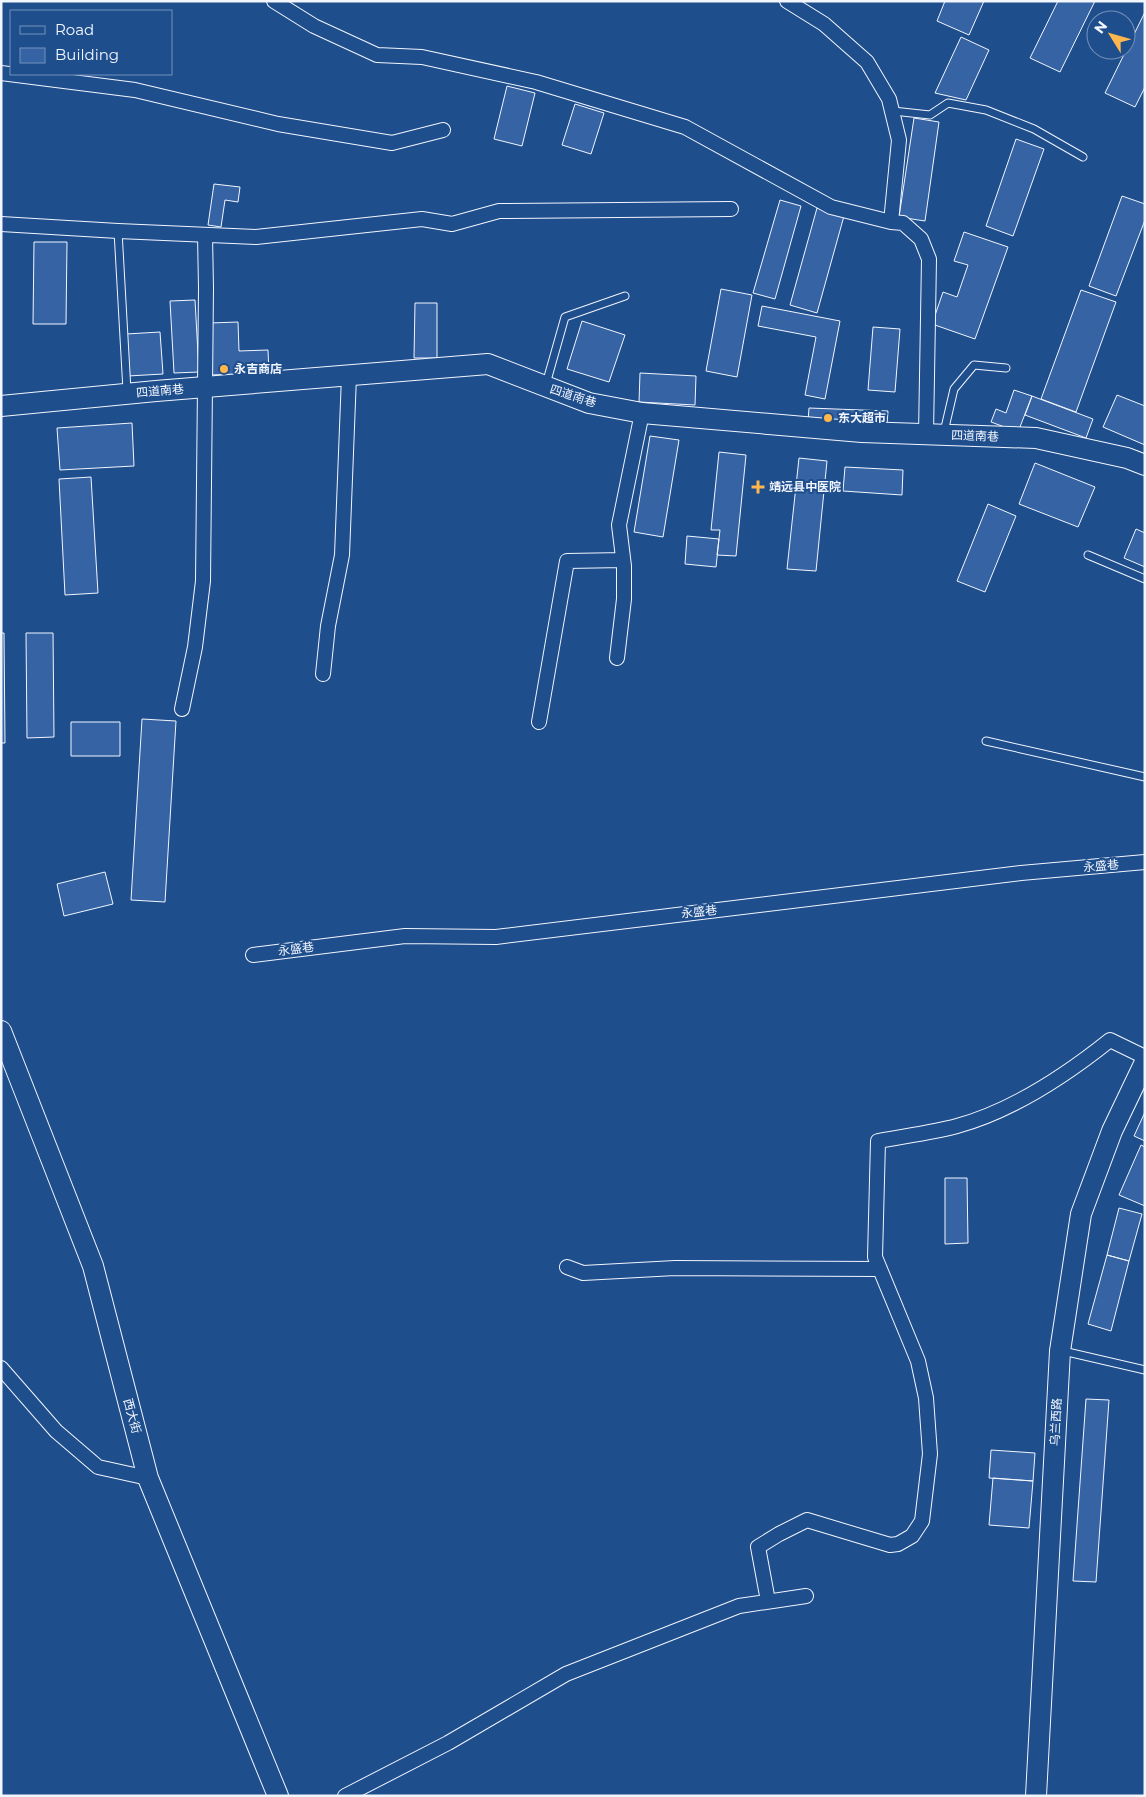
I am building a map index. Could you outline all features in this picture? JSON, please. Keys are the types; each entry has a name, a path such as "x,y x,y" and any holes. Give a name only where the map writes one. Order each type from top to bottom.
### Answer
{"main road":[{"name":"四道南巷","path":"1,406 488,364 589,402 642,413 862,432 1036,438 1127,458 1145,465"},
{"name":"西大街","path":"1,1031 93,1266 148,1478 278,1796"},
{"name":"乌兰西路","path":"1036,1796 1060,1351 1081,1214 1112,1131 1145,1062"}],"street":[{"path":"274,1 314,26 377,55 422,57 536,82 686,127 832,207 891,222 903,223 921,239 929,259 935,434"},
{"path":"788,1 824,24 868,62 889,98 899,140 891,222"},
{"path":"17,75 135,90 278,124 392,143 443,130"},
{"path":"1,224 256,237 422,219 452,224 500,211 731,209"},
{"path":"182,709 195,647 203,581 205,235"},
{"path":"323,674 328,626 342,555 349,376"},
{"path":"617,658 624,599 623,560 619,525 642,413"},
{"path":"539,722 567,561 623,560"},
{"name":"永盛巷","path":"253,955 405,936 496,937 1021,873 1145,862"},
{"path":"768,1601 758,1547 779,1534 807,1520 890,1545 898,1544 912,1536 922,1521 930,1454 926,1398 918,1361 875,1257 878,1142 957,1126 992,1113 1046,1085 1110,1040 1145,1057"},
{"path":"567,1267 583,1273 675,1268 880,1269"},
{"path":"1,1368 56,1431 98,1467 148,1478"},
{"path":"345,1796 448,1743 566,1674 739,1606 806,1596"}],"lane":[{"path":"893,111 930,115 948,103 986,110 1034,129 1083,157"},
{"path":"118,231 127,394"},
{"path":"545,387 565,317 625,296"},
{"path":"935,434 954,389 974,365 1006,368"},
{"path":"1088,555 1145,579"},
{"path":"986,741 1145,777"},
{"path":"1060,1351 1145,1370"}],"building":[{"path":"945,1 984,1 969,35 937,21"},
{"path":"1058,1 1095,1 1091,10 1086,10 1086,19 1060,72 1030,58"},
{"path":"1145,12 1145,87 1135,107 1105,93 1121,60 1136,60 1136,30"},
{"path":"961,37 989,50 966,100 935,93"},
{"path":"507,86 535,93 522,146 494,139"},
{"path":"575,104 604,113 591,154 562,145"},
{"path":"914,118 939,122 925,221 899,217"},
{"path":"1016,139 1044,149 1013,236 986,226"},
{"path":"214,184 240,187 238,202 225,200 221,227 208,225"},
{"path":"1122,196 1145,204 1145,220 1116,296 1089,286"},
{"path":"780,200 801,206 775,299 753,293"},
{"path":"817,208 844,216 817,313 790,305"},
{"path":"964,232 1008,247 975,339 932,324 943,292 957,297 968,265 954,261"},
{"path":"34,242 67,242 66,324 33,324"},
{"path":"721,289 752,295 737,377 706,371"},
{"path":"1081,290 1116,302 1076,412 1041,399"},
{"path":"195,300 199,372 174,373 170,301"},
{"path":"415,303 437,303 437,358 414,358"},
{"path":"762,306 840,321 825,399 805,395 816,337 758,326"},
{"path":"582,321 625,335 609,382 567,369"},
{"path":"238,322 239,351 268,350 269,373 211,375 210,323"},
{"path":"873,327 900,329 895,392 868,390"},
{"path":"160,332 163,374 128,376 126,334"},
{"path":"640,373 696,376 695,405 639,402"},
{"path":"1014,390 1032,396 1018,432 991,422 996,409 1006,413"},
{"path":"1117,395 1145,406 1145,445 1103,427"},
{"path":"1032,396 1093,419 1086,438 1025,415"},
{"path":"809,408 888,411 887,425 808,422"},
{"path":"132,423 134,466 60,470 57,428"},
{"path":"650,436 679,440 663,537 634,532"},
{"path":"719,452 746,455 736,556 717,555 720,530 711,530"},
{"path":"799,458 827,461 816,571 787,569"},
{"path":"1035,463 1095,487 1078,527 1019,504"},
{"path":"845,467 903,470 902,495 843,491"},
{"path":"91,477 98,593 65,595 59,479"},
{"path":"988,504 1016,516 985,592 957,581"},
{"path":"1136,529 1145,533 1145,567 1124,558"},
{"path":"687,536 719,539 716,567 685,564"},
{"path":"1,633 4,633 5,743 1,743"},
{"path":"26,633 53,633 54,737 27,738"},
{"path":"142,719 176,721 165,902 131,900"},
{"path":"71,722 120,722 120,756 71,756"},
{"path":"105,872 113,904 64,916 57,884"},
{"path":"1145,1112 1145,1141 1134,1136"},
{"path":"1141,1145 1145,1147 1145,1206 1119,1195"},
{"path":"945,1178 967,1178 968,1243 945,1244"},
{"path":"1119,1208 1142,1214 1129,1261 1107,1255"},
{"path":"1107,1255 1129,1261 1111,1331 1088,1324"},
{"path":"1086,1399 1109,1400 1096,1582 1073,1581"},
{"path":"991,1450 1035,1453 1033,1481 989,1478"},
{"path":"993,1478 1033,1481 1029,1528 989,1525"}],"place":[{"name":"永吉商店","path":"224,369"},
{"name":"东大超市","path":"828,418"},
{"name":"靖远县中医院","path":"758,487"}]}
